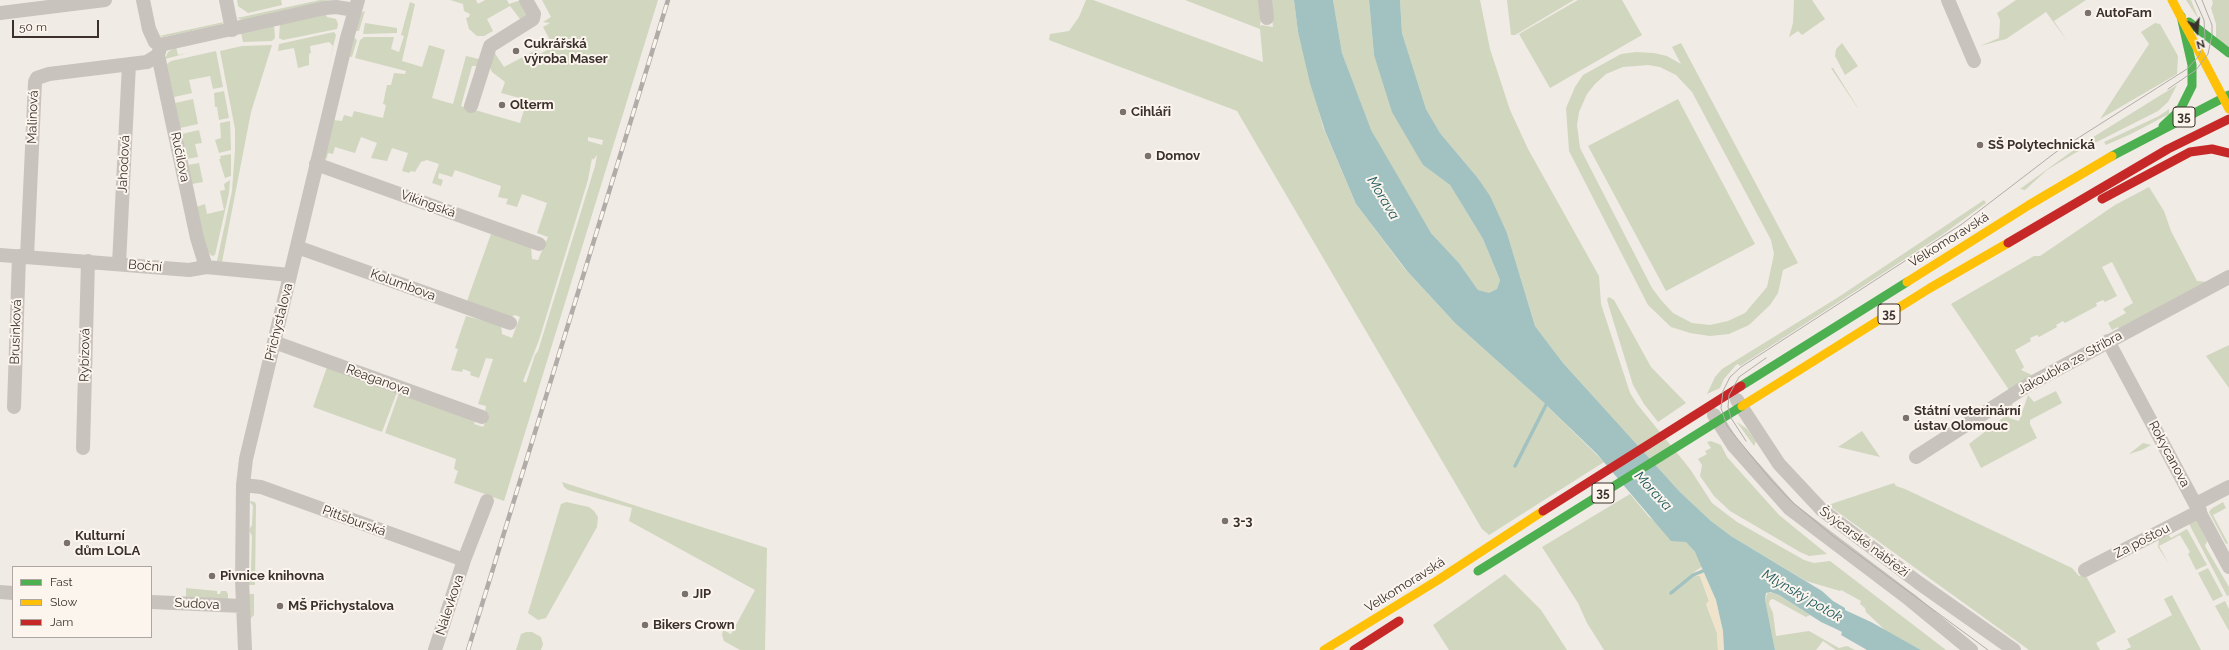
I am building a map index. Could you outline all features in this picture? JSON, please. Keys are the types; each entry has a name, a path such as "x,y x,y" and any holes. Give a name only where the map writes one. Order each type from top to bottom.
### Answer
{"main road":[{"path":"2172,0 2226,96 2229,109"},
{"path":"2181,16 2211,41 2229,53"},
{"path":"2146,138 2164,125 2180,110 2192,86 2192,65 2181,16"},
{"name":"Velkomoravská","path":"1324,650 2029,205 2146,138 2226,96"},
{"name":"35","path":"1472,574 1507,554 1930,288 2168,149 2229,119"},
{"path":"2039,225 2105,198 2190,152 2212,149 2229,153"},
{"path":"1354,650 1405,617"}],"street":[{"path":"0,13 105,0"},
{"name":"Ručilova","path":"143,0 150,29 159,50 197,238 206,267"},
{"path":"226,0 232,30"},
{"path":"471,106 490,46 533,19 534,14 526,0"},
{"path":"1265,0 1267,18"},
{"path":"1948,0 1974,61"},
{"path":"159,50 232,30 325,8 356,5"},
{"name":"Přichystalova","path":"245,650 242,606 244,485 247,454 316,164 356,5"},
{"name":"Malinová","path":"23,256 35,82 37,78 49,74 147,62 159,50"},
{"name":"Jahodová","path":"119,264 129,64"},
{"name":"Vikingská","path":"316,164 540,244"},
{"name":"Kolumbova","path":"297,248 510,323"},
{"name":"Boční","path":"0,255 189,270 206,267 290,275"},
{"name":"Brusinková","path":"14,407 23,256"},
{"name":"Rybízová","path":"83,448 88,261"},
{"name":"Jakoubka ze Stříbra","path":"1916,457 2028,385 2229,277"},
{"name":"Rokycanova","path":"2108,341 2229,567"},
{"name":"Reaganova","path":"274,342 482,416"},
{"name":"Švýcarské nábřeží","path":"1732,392 1779,464 1822,510 1919,583 2014,650"},
{"name":"Švýcarské nábřeží","path":"1710,407 1717,422 1733,445 1797,516 1909,599 1971,650"},
{"name":"Pittsburská","path":"244,485 261,487 464,560"},
{"name":"Za poštou","path":"2085,570 2198,508 2229,487"},
{"name":"Nálevkova","path":"435,650 464,560 487,501"},
{"path":"0,592 12,593"},
{"name":"Sudova","path":"152,602 242,606"}],"green space":[{"path":"237,0 281,0 282,5 248,13 238,6"},
{"path":"320,0 342,1 242,20 237,18"},
{"path":"450,0 476,0 478,4 485,0 507,0 509,4 521,0 528,13 522,20 510,6 487,19 493,31 484,36 477,36 469,29 466,18 469,17 470,14 464,11 463,4"},
{"path":"542,0 658,0 504,501 454,483 458,471 454,469 456,459 385,433 399,393 476,418 474,424 483,427 489,415 485,413 486,406 478,404 493,359 486,358 479,378 470,375 471,372 463,369 462,372 451,370 458,349 455,348 466,316 501,325 502,334 512,338 520,317 515,315 509,318 467,301 491,234 494,233 531,246 532,259 538,260 548,237 537,233 547,203 522,194 517,207 506,204 508,199 498,197 501,186 455,170 452,177 439,173 438,178 443,180 441,186 432,183 439,164 427,160 421,162 415,172 411,171 409,173 402,171 408,153 392,148 387,161 371,158 377,143 361,137 355,153 335,147 333,154 328,153 326,161 325,157 333,120 342,121 344,115 352,117 354,111 383,118 386,105 383,104 387,85 391,85 394,73 405,74 406,71 355,58 360,40 364,37 394,37 391,49 399,52 404,36 401,35 410,2 415,4 402,61 422,67 429,45 445,50 432,98 453,104 466,56 483,60 479,66 472,66 461,106 520,123 527,100 501,93 505,82 492,72 489,65 494,52 504,67 536,50 540,54 547,50 551,42 543,27 550,23 543,22 551,17","holes":["588,137 603,140 602,145 588,141","597,155 595,166 538,351 535,355 526,383 523,381 539,340 588,180 592,158 593,160"]},
{"path":"1086,0 1093,0 1263,62 1260,29 1185,0 1260,0 1262,10 1260,27 1261,25 1273,27 1270,0 1294,0 1298,32 1323,127 1356,204 1404,268 1455,323 1542,401 1604,462 1489,535 1482,529 1237,111 1049,40 1050,34 1069,31 1079,17"},
{"path":"1333,0 1369,0 1374,55 1423,165 1450,185 1483,239 1500,280 1497,289 1488,294 1478,290 1459,263 1431,233 1391,168 1370,130 1342,53"},
{"path":"1400,0 1480,0 1490,49 1510,110 1528,149 1599,276 1601,304 1630,393 1637,404 1690,469 1712,503 1737,522 1804,560 1814,563 1830,561 1946,650 1921,650 1886,631 1866,612 1865,608 1860,604 1861,601 1841,590 1840,591 1806,581 1731,536 1711,521 1680,492 1563,363 1535,326 1507,233 1477,177 1440,133 1426,109 1402,33"},
{"path":"1507,0 1574,0 1515,35 1511,35"},
{"path":"1578,0 1622,0 1642,35 1550,88 1519,34"},
{"path":"1794,0 1812,0 1825,19 1802,35 1798,31 1789,37 1793,23"},
{"path":"2016,0 2086,0 2054,21 2068,42 2046,12 2006,39 1980,46 1999,38 2000,20 1997,13"},
{"path":"2186,0 2191,0 2199,20"},
{"path":"2212,0 2229,0 2229,47 2216,39 2216,24 2211,8 2213,3"},
{"path":"365,11 359,31 354,31 360,13"},
{"path":"326,14 327,17 336,19 338,24 337,29 283,40 279,38 280,24"},
{"path":"224,22 222,24 164,37 159,36"},
{"path":"365,23 397,28 397,33 363,34"},
{"path":"2155,23 2160,24 2178,56 2177,74 2100,119 2149,44 2141,32"},
{"path":"274,25 275,38 272,41 243,42 241,33"},
{"path":"334,32 336,35 328,68 333,46 329,42 310,46 311,53 309,54 309,65 298,68 294,48 278,51 279,44"},
{"path":"353,36 357,40 352,57 348,56"},
{"path":"1681,43 1798,263 1783,270 1778,293 1770,305 1749,325 1729,334 1710,336 1690,333 1671,327 1648,305 1569,151 1566,108 1575,87 1583,75 1621,54 1636,52 1654,53 1667,56 1681,64 1672,47","holes":["1648,65 1660,67 1676,75 1692,92 1771,240 1774,254 1767,287 1745,313 1728,321 1710,325 1692,323 1673,313 1661,300 1652,288 1580,148 1577,125 1579,112 1587,94 1595,84 1606,74 1623,67"]},
{"path":"1842,43 1858,66 1845,75 1835,56 1836,49"},
{"path":"272,45 251,112 222,262 217,261 232,191 235,150 235,129 220,51 242,46"},
{"path":"176,47 178,55 188,53 165,59 168,52"},
{"path":"216,51 223,87 213,89 210,76 189,80 192,93 174,97 167,64 171,61"},
{"path":"1831,68 1833,68 1858,108 1857,107"},
{"path":"2177,85 2168,102 2158,111 2075,153 2047,170 2025,190 2020,189 2082,144"},
{"path":"224,91 229,118 219,120 217,107 215,107 214,93"},
{"path":"193,99 198,124 180,128 175,103"},
{"path":"1678,99 1755,244 1666,291 1588,146"},
{"path":"2169,109 2169,114 2131,134 2106,145 2104,142 2159,116"},
{"path":"230,121 231,150 219,153 215,140 221,138 220,123"},
{"path":"199,130 202,143 195,144 198,157 187,159 182,134"},
{"path":"231,154 231,176 225,178 219,159 221,159 220,156"},
{"path":"199,163 203,182 192,184 188,165"},
{"path":"230,180 229,193 215,255 212,256 206,250 196,207 205,204 207,214 224,210 220,191 225,190 224,184"},
{"path":"2149,187 2164,211 2171,231 2197,281 2210,282 2120,330 2118,327 2112,330 2108,323 2126,313 2123,309 2133,303 2112,262 2102,267 2117,296 2105,302 2103,300 2096,303 2097,306 2065,323 2063,321 2056,325 2057,327 2039,337 2037,335 2030,338 2031,341 2015,350 2024,367 2021,370 2034,376 2009,390 1951,304 2034,256 2040,256 2115,205"},
{"path":"1984,200 1986,203 1942,235 1740,366 1738,364 1736,365 1724,379 1720,388 1707,394 1715,377 1722,369 1837,298"},
{"path":"1609,297 1614,300 1651,367 1686,403 1658,422 1644,404 1633,385 1609,307 1607,299"},
{"path":"2229,345 2229,388 2206,356"},
{"path":"327,367 397,392 382,432 313,407"},
{"path":"2056,391 2062,403 2030,420 2030,424 2037,438 1981,468 1969,444 2004,417 2000,410 2013,402 2009,418 2019,421 2028,395 2034,402"},
{"path":"1737,422 1747,429 1756,441 1754,446"},
{"path":"1862,431 1880,457 1838,447"},
{"path":"1711,441 1721,445 1727,457 1779,515 1827,554 1809,556 1800,552 1730,511 1714,496 1700,476 1702,465 1698,459 1707,454 1705,451 1711,448 1707,442"},
{"path":"2143,443 2151,445 2142,450 2129,454"},
{"path":"562,482 767,548 765,650 740,650 724,641 722,635 723,630 731,634 755,590 629,521 632,508 568,490 564,487"},
{"path":"1894,483 1896,486 2072,568 2079,576 2085,574 2116,632 2096,643 2100,650 2029,650 1828,505"},
{"path":"1630,494 1649,517 1686,542 1695,552 1703,566 1694,572 1700,576 1709,601 1706,604 1717,633 1718,650 1604,650 1587,623 1578,603 1542,547"},
{"path":"249,501 255,502 256,505 255,585 248,585 248,574 251,571 252,536 249,530 252,525 253,506"},
{"path":"566,502 589,507 594,511 598,517 597,527 546,618 538,620 528,613 561,504"},
{"path":"2223,502 2226,508 2213,515 2228,543 2226,544 2209,512 2211,509"},
{"path":"2197,521 2207,541 2205,546 2229,587 2229,595 2227,596 2188,522"},
{"path":"2187,529 2207,565 2196,570 2188,554 2190,552 2180,535 2159,546 2169,564 2158,547 2159,539 2167,533 2171,538"},
{"path":"2208,568 2223,596 2213,601 2198,573"},
{"path":"1505,574 1541,610 1567,650 1449,650 1433,625"},
{"path":"186,588 217,591 217,594 220,594 221,591 226,591 228,594 228,600 186,598"},
{"path":"1768,592 1779,595 1810,615 1806,617 1773,599 1770,600 1769,604 1773,613 1776,636 1809,631 1839,648 1847,646 1855,650 1836,650 1823,641 1816,650 1775,650 1765,599"},
{"path":"247,594 254,594 254,615 249,620"},
{"path":"2172,595 2201,650 2125,650 2131,647 2127,639 2172,615 2164,599"},
{"path":"2225,601 2229,609 2229,631 2215,606"},
{"path":"532,632 541,637 543,644 541,650 516,650 521,634"}],"sand":[{"path":"1703,566 1716,600 1723,631 1724,650 1718,650 1717,633 1706,604 1709,601 1700,576 1696,576 1693,572 1698,571"}],"water":[{"path":"1294,0 1333,0 1342,53 1371,130 1431,233 1459,263 1478,290 1489,293 1497,289 1500,280 1483,239 1450,185 1423,165 1392,112 1374,55 1369,0 1400,0 1402,33 1426,109 1440,133 1477,177 1490,196 1507,233 1535,326 1563,363 1680,492 1711,521 1731,536 1822,591 1833,601 1845,608 1845,610 1871,622 1921,650 1867,650 1841,635 1842,632 1821,622 1779,595 1770,592 1766,593 1765,599 1775,650 1724,650 1723,631 1716,600 1695,552 1686,542 1671,541 1597,454 1542,401 1455,323 1407,271 1356,204 1325,131 1310,83 1298,32"}],"waterway":[{"path":"1515,466 1546,405"},
{"path":"1671,593 1693,575 1708,569"}],"tram line":[{"path":"1988,650 1833,536 1790,500 1771,480 1727,426 1721,408 1723,391 1730,377 1741,367 1962,224 2056,152 2187,69 2199,56 2205,39 2204,20 2195,0"},
{"path":"2168,89 2196,70 2208,54 2212,35 2212,25 2202,0"},
{"path":"1746,441 1731,418 1728,407 1729,395 1739,377 1766,358"}],"railway":[{"path":"468,650 668,0"}],"traffic: fast":[{"path":"2163,126 2180,110 2192,86 2192,65 2181,16"},
{"path":"2189,22 2229,53"},
{"path":"2112,156 2229,95"},
{"path":"1741,386 1907,282"},
{"path":"1478,571 1742,406"}],"traffic: slow":[{"path":"2172,0 2229,109"},
{"path":"1907,282 2029,205 2112,156"},
{"path":"1742,406 1930,288 2008,243"},
{"path":"1324,650 1438,580 1543,511"}],"traffic: jam":[{"path":"2008,243 2168,149 2229,119"},
{"path":"2102,199 2190,152 2212,149 2229,153"},
{"path":"1543,511 1741,386"},
{"path":"1354,650 1399,621"}],"place":[{"name":"AutoFam","path":"2088,13"},
{"name":"Cukrářská výroba Maser","path":"516,51"},
{"name":"Olterm","path":"502,105"},
{"name":"Cihláři","path":"1123,112"},
{"name":"SŠ Polytechnická","path":"1980,145"},
{"name":"Domov","path":"1148,156"},
{"name":"Státní veterinární ústav Olomouc","path":"1906,418"},
{"name":"3-3","path":"1225,521"},
{"name":"Kulturní dům LOLA","path":"67,543"},
{"name":"Pivnice knihovna","path":"212,576"},
{"name":"JIP","path":"685,594"},
{"name":"MŠ Přichystalova","path":"280,606"},
{"name":"Bikers Crown","path":"645,625"}],"water label":[{"name":"Morava","path":"1383,198"},
{"name":"Morava","path":"1653,491"},
{"name":"Mlýnský potok","path":"1802,596"}]}
